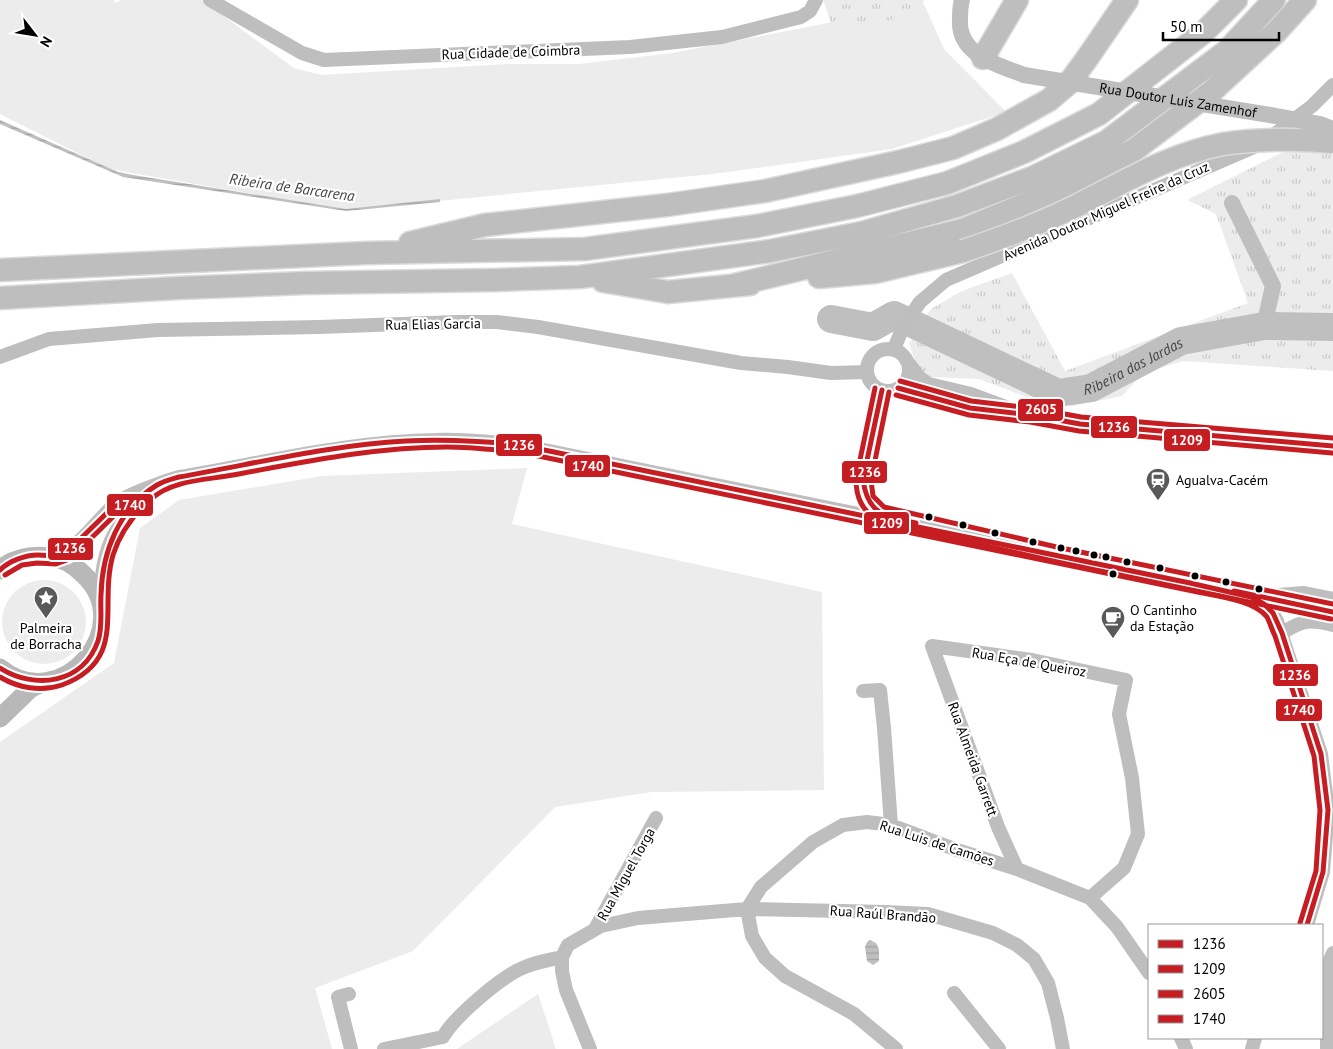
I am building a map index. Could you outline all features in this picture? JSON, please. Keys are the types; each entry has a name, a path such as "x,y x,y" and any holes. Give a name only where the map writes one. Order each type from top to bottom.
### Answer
{"highway":[{"path":"983,58 1017,0"},
{"path":"366,253 485,225 667,205 765,191 898,162 952,148 997,129 1049,100 1069,82 1127,0"},
{"path":"0,270 366,253 585,249 757,226 857,206 947,183 1024,152 1099,114 1204,32 1236,0"},
{"path":"0,298 304,283 580,277 770,251 861,233 957,206 1034,177 1106,142 1227,51 1274,0"},
{"path":"735,285 964,230 1052,193 1134,150 1212,92 1277,31 1305,0"},
{"path":"580,277 668,292 875,272 963,251 1038,224 1165,161 1222,145 1256,140 1286,139 1333,142"}],"main road":[{"path":"0,570 20,558 37,555 54,557 71,564 86,576 93,586 101,609 102,626 97,643 88,658 76,670 61,678 44,682 31,688 0,718"},
{"path":"0,668 17,678 44,682"}],"street":[{"name":"Rua Cidade de Coimbra","path":"210,0 302,53 324,60 630,47 722,37 801,17 810,11 816,0"},
{"path":"962,0 960,23 962,35 968,46 983,58"},
{"name":"Rua Doutor Luis Zamenhof","path":"983,58 1024,75 1270,115 1320,124 1333,129"},
{"name":"Avenida Doutor Miguel Freire da Cruz","path":"895,346 902,327 920,302 946,280 1263,143 1312,106 1333,85"},
{"name":"Rua Elias Garcia","path":"0,357 49,339 158,330 497,322 538,327 741,363 831,373 867,372"},
{"path":"906,360 908,376 898,388 882,390 874,386 869,380 867,364 871,356 885,348 895,346 901,353 920,378 930,384 971,394 1025,414"},
{"path":"898,388 970,408 1025,414 1080,424 1333,446"},
{"path":"54,557 76,545 100,518 118,502 179,477 371,444 470,440 520,445 962,535 1251,597 1264,604 1273,613 1282,633 1321,754 1328,810 1323,872 1307,924"},
{"path":"101,609 103,568 110,541 122,520 155,486"},
{"path":"1251,597 1304,593 1333,598"},
{"path":"1282,633 1298,623 1306,621 1333,625"},
{"name":"Rua Eça de Queiroz","path":"932,646 1032,660 1126,680 1119,714 1132,778 1138,834 1124,868 1090,898"},
{"name":"Rua Almeida Garrett","path":"932,646 998,827 1017,870"},
{"path":"863,691 880,690 891,825"},
{"name":"Rua Miguel Torga","path":"595,929 656,818"},
{"name":"Rua Luis de Camões","path":"747,909 761,887 813,842 843,825 867,822 891,825 930,841 1017,870 1090,898 1117,927 1148,972"},
{"path":"747,909 752,936 764,958 785,976 854,1014 895,1048"},
{"name":"Rua Raúl Brandão","path":"595,929 638,918 747,909 928,914 993,933 1017,945 1034,959 1048,983 1063,1049"},
{"path":"590,1049 566,990 562,971 562,957 568,945 595,929"},
{"path":"1327,1049 1330,1024 1327,996 1327,967 1331,956"},
{"path":"384,1049 443,1037 448,1028 461,1014 511,974 526,966 562,957"},
{"path":"954,993 999,1049"},
{"path":"349,994 338,997 351,1049"}],"green space":[{"path":"0,0 114,0 115,3 122,0 202,0 294,68 321,75 507,64 579,64 672,53 813,26 923,2 944,49 1006,112 892,149 713,174 346,210 109,169 0,114"},
{"path":"823,0 925,0 883,23 864,27 843,27 832,26"},
{"path":"1303,142 1333,148 1333,371 1184,361 1144,372 1122,396 1073,406 1040,402 979,379 928,377 916,364 909,343 931,309 962,291 1012,273 1065,371 1248,303 1216,214 1187,200"},
{"path":"527,468 512,524 822,592 824,790 652,792 555,807 413,951 315,988 332,1049 0,1049 0,742 114,663 140,528 179,500 322,476"},
{"path":"44,580 67,587 79,599 86,622 79,645 67,657 44,664 21,657 9,645 2,622 9,599 21,587"},
{"path":"538,994 556,1049 457,1049"}],"shaded area":[{"path":"0,120 118,172 133,175 346,209 440,199 440,202 346,211 123,177 0,124"},
{"path":"870,940 876,943 879,949 879,961 873,965 867,961 865,947"}],"waterway":[{"path":"1232,203 1273,286 1264,326"},
{"name":"Ribeira das Jardas","path":"831,319 873,327 894,315 1058,393 1091,388 1181,341 1264,326 1333,327"}],"transit line":[{"name":"2605","path":"900,381 971,401 1032,408 1081,417 1333,438"},
{"name":"1209","path":"875,388 856,479 857,492 861,503 878,521 1057,562 1331,619"},
{"name":"1236","path":"898,388 970,408 1031,415 1080,424 1333,446"},
{"name":"1236","path":"882,390 863,479 865,491 873,507 879,512 895,519 916,523"},
{"name":"2605","path":"889,392 871,480 873,496 884,507 1061,548 1333,604"},
{"name":"1209","path":"896,395 969,415 1030,422 1079,431 1332,453"},
{"name":"1236","path":"0,668 28,679 56,679 70,674 91,655 100,635 102,579 109,547 115,532 132,506 162,482 179,477 292,456 377,443 449,440 520,445 1190,583 1251,597 1264,604 1273,613 1282,633 1321,754 1328,810 1323,872 1307,924"},
{"name":"1740","path":"0,677 14,684 30,688 54,687 83,674 96,661 104,647 107,630 109,574 116,547 128,524 139,511 151,499 169,488 179,484 366,452 456,447 519,452 1219,596 1242,602 1261,611 1267,617 1275,636 1314,756 1320,810 1316,871 1300,923"},
{"name":"1236","path":"0,570 23,557 33,555 55,556 66,553 118,502 127,498"},
{"name":"1740","path":"5,575 22,565 37,563 56,564 70,559 122,508 130,505"},
{"name":"1236","path":"1234,591 1333,612"}],"place":[{"name":"Agualva-Cacém","path":"1158,501"},
{"name":"Palmeira de Borracha","path":"46,619"},
{"name":"O Cantinho da Estação","path":"1113,639"}],"water label":[{"name":"Ribeira de Barcarena","path":"292,187"}]}
